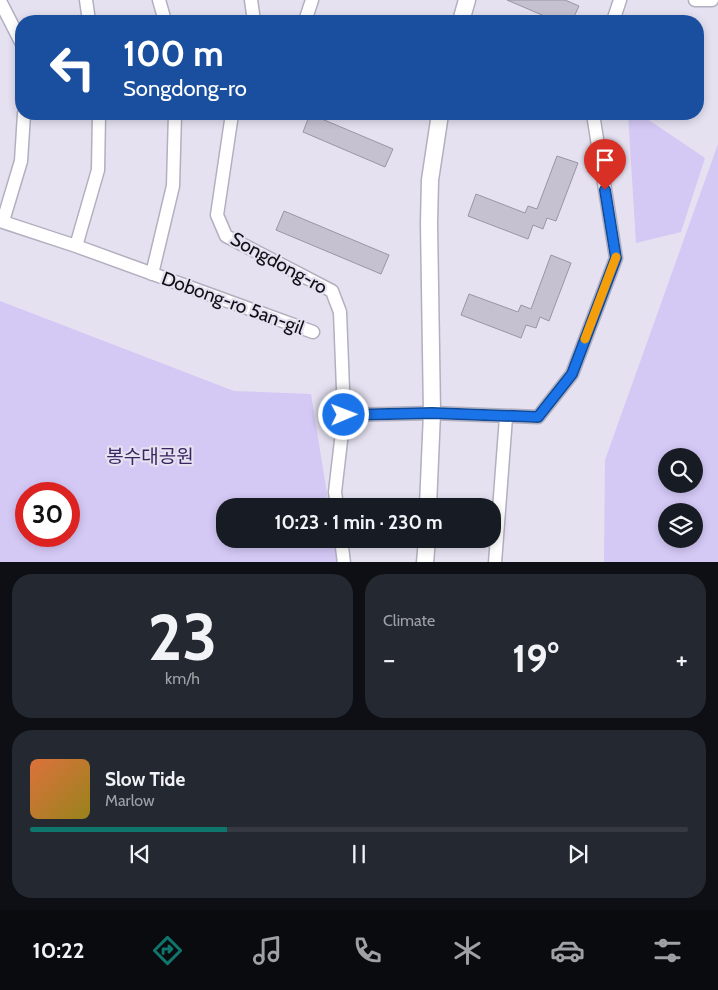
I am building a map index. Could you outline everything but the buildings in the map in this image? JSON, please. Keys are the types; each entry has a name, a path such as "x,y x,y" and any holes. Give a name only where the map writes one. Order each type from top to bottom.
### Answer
{"street":[{"path":"0,0 15,30"},
{"path":"86,0 88,15"},
{"path":"159,0 163,15"},
{"path":"252,0 253,15"},
{"path":"307,15 312,0"},
{"path":"463,15 467,0"},
{"path":"615,15 620,0"},
{"path":"695,0 712,0"},
{"name":"Dobong-ro 5an-gil","path":"24,120 21,161 2,221 313,332"},
{"path":"76,246 98,170 99,120"},
{"name":"Dobong-ro 5an-gil","path":"152,274 173,186 175,120"},
{"name":"Songdong-ro","path":"231,120 217,216 226,236 332,291 340,312 344,415 336,498"},
{"path":"428,498 432,413 430,180 439,120"},
{"path":"344,415 432,413 538,417 572,374 616,258 594,120"},
{"path":"496,562 506,417"},
{"path":"342,548 344,562"},
{"path":"426,548 426,562"}],"green space":[{"path":"628,120 649,120 705,158 681,232 636,243"},
{"path":"718,144 718,562 604,562 605,460"},
{"name":"봉수대공원","path":"0,301 234,391 311,394 328,498 216,498 216,548 336,548 338,562 0,562"}],"slow traffic":[{"path":"585,339 616,257"}],"route":[{"path":"344,415 432,413 538,417 572,374 616,258 605,190"}]}
